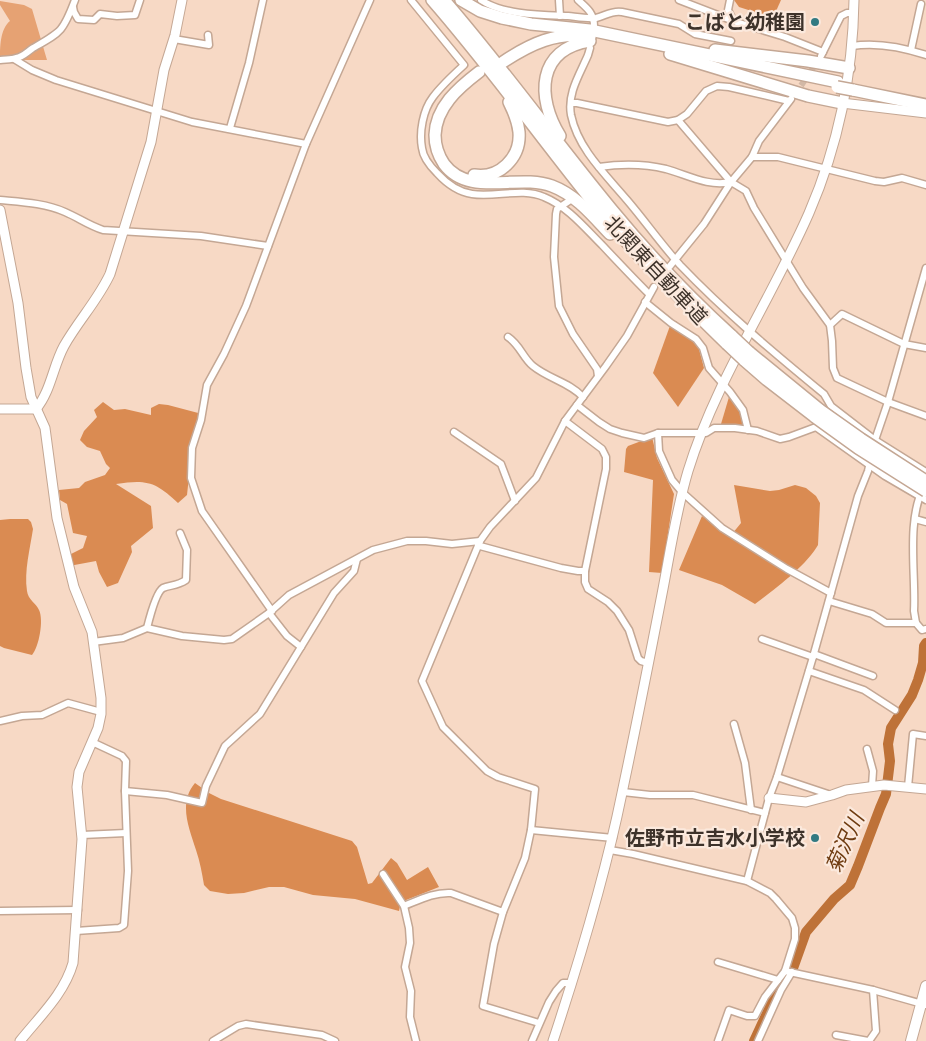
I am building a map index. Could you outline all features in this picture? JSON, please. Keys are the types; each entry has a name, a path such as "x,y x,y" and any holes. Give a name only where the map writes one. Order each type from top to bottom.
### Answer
{"highway":[{"path":"461,0 480,11 502,18 531,24 592,28 645,46"},
{"path":"439,3 466,47 505,94 518,124 519,141 514,157 495,173 477,175 460,170 449,160 445,153 442,136 446,118 455,102 481,74 452,95 442,110 438,121 435,132 437,148 439,155 448,168 461,177 476,182 531,181 554,186 592,214 670,294 708,326"},
{"name":"北関東自動車道","path":"439,3 503,69 572,160 637,239 729,340 865,453 923,493"},
{"name":"北関東自動車道","path":"439,3 608,221 708,326 729,340"},
{"path":"592,28 559,31 540,36 501,60 531,45 551,38 574,36 671,51 838,84 926,105"},
{"path":"605,40 574,44 558,55 547,73 545,99 550,117 561,137 617,209 637,239"},
{"path":"671,51 704,48 849,68"},
{"path":"671,51 808,96 842,104"},
{"path":"854,88 926,100"},
{"name":"北関東自動車道","path":"821,415 926,482"}],"main road":[{"path":"911,1041 923,1005 926,986"}],"street":[{"path":"74,3 74,12 78,19 94,20 100,14 135,16 140,0"},
{"path":"36,409 43,400 64,347 108,278 147,157 164,70 174,39 182,0"},
{"path":"230,128 249,63 263,0"},
{"path":"301,647 287,636 202,511 191,478 192,448 201,420 207,385 224,354 246,306 306,144 370,0"},
{"path":"411,0 464,65 431,98 424,113 421,129 422,149 430,165 446,182 463,192 489,195 534,194 543,196 562,206 589,231 649,294"},
{"path":"481,0 519,12 560,16 594,18 617,11 679,24 695,34 731,41"},
{"path":"560,0 560,16"},
{"path":"578,0 591,12 594,18 592,28"},
{"path":"679,0 785,37 822,54 841,16 847,13 854,13"},
{"path":"730,0 728,10 734,20"},
{"path":"553,1041 572,983 613,838 682,493 701,433 723,383 808,214 826,169 849,68 854,0"},
{"path":"0,60 14,59 22,56 56,35 66,23 74,3"},
{"path":"911,50 921,4"},
{"path":"174,39 208,45 208,35"},
{"path":"852,46 865,44 911,50 926,55"},
{"path":"577,405 610,429 644,438 658,433 701,433 714,428 735,428 780,438 789,437 821,415 824,394 749,332 676,259 599,167 579,138 571,116 572,91 590,48"},
{"path":"14,59 32,70 56,80 192,122 306,144"},
{"path":"571,103 668,122 678,120 694,107 706,91 717,86 791,99 759,141 752,157 731,182 704,224 670,266"},
{"path":"842,104 926,113"},
{"path":"678,120 731,182 746,191 754,208 830,326 833,368 837,378 888,402 926,416"},
{"path":"752,157 778,157 875,181 884,182 902,178 926,184"},
{"path":"599,167 615,165 660,168 700,180 724,184 731,182"},
{"path":"599,180 606,175"},
{"path":"0,200 26,202 52,208 103,230 201,236 268,246"},
{"path":"569,201 556,209 554,248 559,306 598,376"},
{"path":"0,210 18,303 31,397 45,428 57,518 74,588 90,626 100,698 98,728 79,772 77,787 82,835 74,963 68,980 59,994 20,1041"},
{"path":"747,881 769,798 777,778 814,655 856,504 870,465 875,440 924,283 926,268"},
{"path":"539,1023 483,1006 494,944 503,912 525,858 531,830 535,789 498,777 487,771 443,727 422,681 479,543 536,478 565,421 627,336 654,287"},
{"path":"645,302 671,323 696,339 703,348 709,368 743,410 748,430"},
{"path":"830,326 842,314 904,344 926,348"},
{"path":"508,337 517,344 534,367 571,386 583,397"},
{"path":"0,409 36,409"},
{"path":"821,415 875,440 926,472"},
{"path":"821,415 870,465 923,493 926,500"},
{"path":"565,421 602,449 606,457 606,469 585,582 588,589 608,602 617,611 629,630 638,658 648,664"},
{"path":"454,432 501,464 515,501"},
{"path":"658,433 659,451 672,480 682,493 729,533 780,565 831,593"},
{"path":"926,482 915,518 914,611 916,624 922,630 926,629"},
{"path":"915,518 926,522"},
{"path":"148,628 159,592 164,588 178,585 186,580 187,550 180,534"},
{"path":"93,642 124,638 148,628 182,636 232,639 270,612 288,594 373,550 407,541 426,540 452,544 479,543 480,546 561,568 586,571"},
{"path":"125,791 167,795 202,803 206,786 225,746 260,714 334,593 354,571 357,559"},
{"path":"828,600 872,614 886,623 916,624"},
{"path":"762,639 873,676"},
{"path":"809,671 864,690 895,710"},
{"path":"0,721 22,716 42,715 68,703 100,712"},
{"path":"734,724 745,763 750,810"},
{"path":"908,787 913,734 926,736"},
{"path":"76,931 119,928 124,925 128,870 125,791 126,761 122,756 92,742"},
{"path":"868,749 873,771 872,786"},
{"path":"777,778 832,795"},
{"path":"769,798 806,802 846,790 884,784 926,789"},
{"path":"623,792 693,795 765,813"},
{"path":"531,830 613,838"},
{"path":"82,835 126,833"},
{"path":"610,850 747,881 770,893 792,918 795,928 795,939 784,970 778,980 765,997 755,1016 747,1016 729,1010 718,1041"},
{"path":"383,874 404,906 410,928 410,943 405,967 411,991 410,1017 416,1041"},
{"path":"404,906 432,895 451,893 503,912"},
{"path":"0,911 78,910"},
{"path":"718,962 778,980"},
{"path":"784,970 873,990 923,1005"},
{"path":"758,1041 781,990 792,972"},
{"path":"532,1041 549,1002 560,985 566,982 572,983"},
{"path":"836,1035 869,1041 876,1030 873,990"},
{"path":"213,1041 238,1026 246,1024 322,1035 335,1041"}],"shaded area":[{"path":"734,0 781,0 773,18 739,7"},
{"path":"0,1 24,5 32,9 47,60 0,60 2,33 10,21 0,5"},
{"path":"674,321 699,349 704,368 678,407 653,373 671,323"},
{"path":"729,397 740,411 745,428 721,424"},
{"path":"103,402 114,410 125,409 151,415 151,408 159,404 202,414 192,448 187,495 178,503 157,486 143,482 116,484 151,506 153,528 131,546 132,552 118,583 107,587 99,572 96,561 69,566 67,556 83,548 87,536 73,533 67,504 60,500 59,490 79,488 85,482 105,475 110,468 100,451 87,447 80,440 84,431 97,417 94,410"},
{"path":"652,437 657,458 674,494 662,573 649,572 653,480 624,472 626,449 628,446"},
{"path":"734,485 770,491 795,485 806,488 816,496 820,503 818,545 813,553 798,569 755,604 722,585 679,570 702,516 726,533 732,534 741,523"},
{"path":"28,519 33,529 26,583 30,599 39,610 41,627 39,640 32,655 0,646 0,520"},
{"path":"195,783 221,799 352,841 357,847 368,884 372,883 391,858 397,863 407,880 428,867 439,887 401,902 399,911 355,899 313,895 284,887 269,887 244,893 228,894 210,891 204,885 200,863 186,816 187,799"}],"waterway":[{"name":"菊沢川","path":"754,1041 775,996 784,980 792,971 806,932 834,899 850,885 886,794 890,761 888,744 891,728 912,695 923,663 924,646 926,643"}],"tunnel":[{"path":"796,93 817,62"}],"place":[{"name":"こばと幼稚園","path":"815,22"},
{"name":"佐野市立吉水小学校","path":"815,838"}]}
